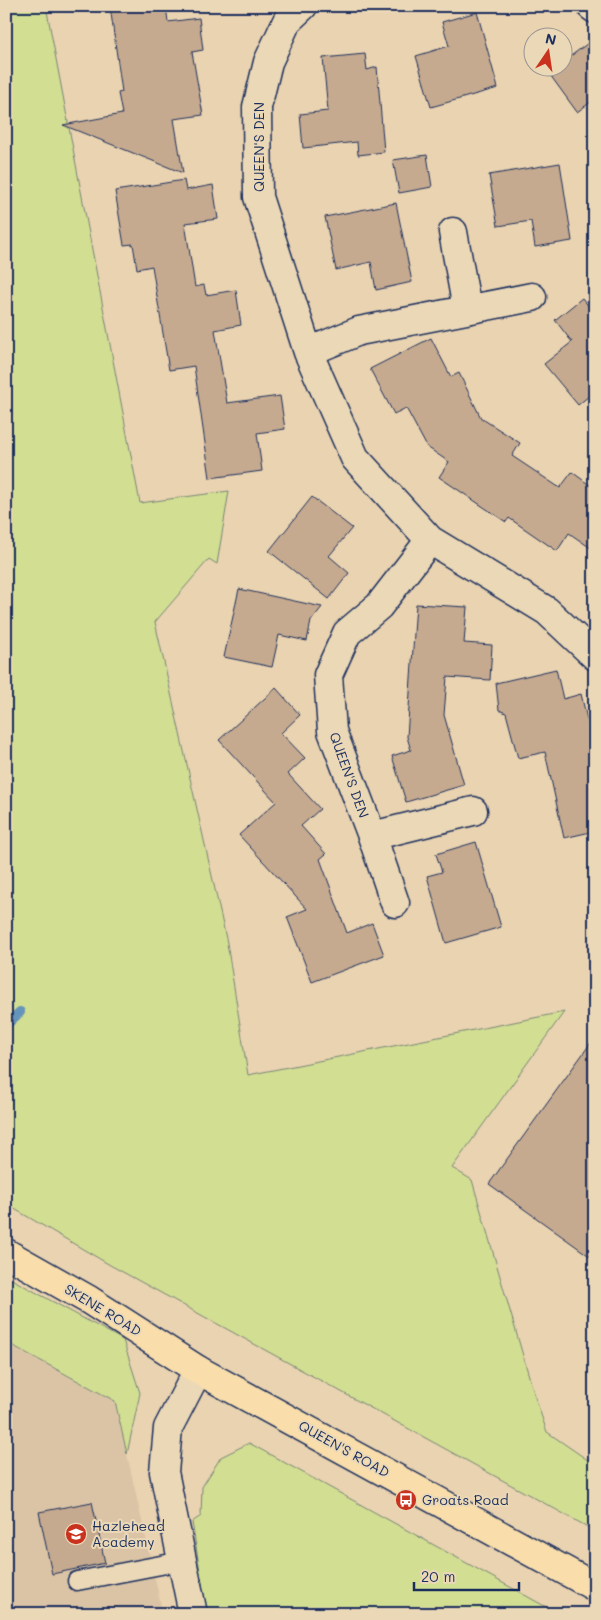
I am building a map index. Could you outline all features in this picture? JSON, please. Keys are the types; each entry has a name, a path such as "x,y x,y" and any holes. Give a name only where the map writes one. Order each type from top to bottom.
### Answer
{"main road":[{"name":"SKENE ROAD","path":"6,1254 89,1300 198,1370"},
{"name":"QUEEN'S ROAD","path":"198,1370 595,1587"}],"street":[{"name":"QUEEN'S DEN","path":"302,6 288,20 268,62 257,107 258,197 308,352 355,458 430,540 547,611 595,656"},
{"path":"591,6 595,8"},
{"path":"453,232 467,309"},
{"path":"308,352 359,331 532,297"},
{"name":"QUEEN'S DEN","path":"395,903 332,731 328,675 347,633 378,606 430,540"},
{"name":"QUEEN'S DEN","path":"372,836 473,811"},
{"path":"193,1614 164,1472 168,1428 198,1370"}],"lane":[{"path":"77,1581 182,1561"}],"shaded area":[{"name":"Hazlehead Academy","path":"6,1342 115,1401 163,1614 6,1614"}],"green space":[{"path":"6,6 46,6 140,503 229,491 217,564 209,559 155,622 227,943 248,1075 564,1012 452,1168 472,1180 535,1397 547,1432 595,1465 595,1531 110,1265 6,1204"},
{"path":"6,1276 123,1340 140,1393 127,1454 115,1401 6,1342"},
{"path":"249,1443 559,1614 207,1614 192,1522 201,1516 202,1487 221,1457"}],"building":[{"path":"110,6 166,6 168,22 199,18 203,50 192,52 203,115 174,119 183,173 63,125 122,114 118,93 122,92"},
{"path":"477,12 498,88 431,107 416,56 449,46 442,22"},
{"path":"595,38 595,99 577,112 552,78 574,78 574,54"},
{"path":"365,54 367,70 377,67 384,152 358,155 357,142 303,148 300,114 328,111 323,58"},
{"path":"427,155 432,187 399,193 393,160"},
{"path":"560,163 572,241 535,247 531,221 498,226 489,175"},
{"path":"184,180 186,190 213,185 218,219 185,223 195,287 204,285 206,295 236,290 241,325 215,330 227,403 280,396 285,429 257,433 262,471 210,478 194,366 169,370 152,266 137,269 133,244 124,245 115,191"},
{"path":"396,203 412,282 376,290 371,262 336,270 325,217"},
{"path":"582,298 595,314 595,391 578,405 544,364 572,342 555,320"},
{"path":"431,338 451,377 459,373 481,418 520,443 512,456 560,488 572,472 595,489 595,551 569,533 557,551 509,518 506,522 439,477 449,462 427,447 406,408 394,414 370,369"},
{"path":"312,497 352,528 329,556 349,573 329,599 269,551"},
{"path":"239,589 322,607 311,621 307,641 279,635 272,667 224,657"},
{"path":"416,604 467,607 464,643 492,645 490,680 447,677 444,715 464,785 406,802 392,756 411,750 407,737"},
{"path":"556,669 563,699 581,694 595,753 595,831 564,838 545,752 518,758 506,713 499,710 496,683"},
{"path":"276,688 300,715 281,733 305,758 288,774 320,809 301,826 326,854 320,859 347,933 372,923 384,955 312,982 287,917 307,909 239,835 276,802 219,740"},
{"path":"476,842 501,927 446,943 427,876 442,872 436,854"},
{"path":"595,1037 595,1260 489,1184"},
{"path":"92,1502 105,1563 52,1574 39,1512"}],"waterway":[{"path":"6,1025 20,1012"}],"place":[{"name":"Groats Road","path":"406,1500"},
{"name":"Hazlehead Academy","path":"76,1534"}]}
